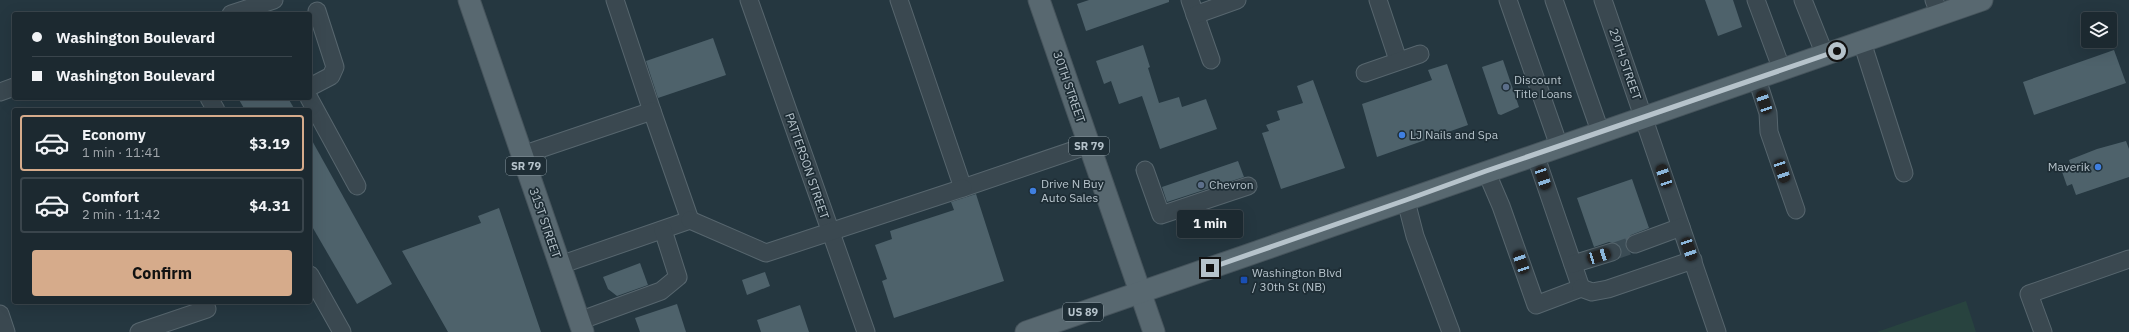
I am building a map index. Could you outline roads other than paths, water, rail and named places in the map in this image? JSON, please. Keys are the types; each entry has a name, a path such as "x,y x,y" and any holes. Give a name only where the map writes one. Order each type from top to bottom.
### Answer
{"main road":[{"name":"31ST STREET","path":"469,0 581,326"},
{"name":"30TH STREET","path":"1039,0 1154,332"},
{"name":"US 89","path":"1026,332 1535,154 1862,42 1937,7 1982,0"}],"street":[{"path":"615,0 690,220"},
{"name":"PATTERSON STREET","path":"749,0 866,332"},
{"path":"899,0 963,188"},
{"path":"1211,60 1192,7 1237,0"},
{"path":"1378,0 1398,60"},
{"path":"1508,0 1559,146"},
{"path":"1554,0 1600,132"},
{"name":"29TH STREET","path":"1603,0 1717,332"},
{"path":"1756,0 1782,70"},
{"path":"1803,0 1825,55"},
{"path":"240,12 267,6"},
{"path":"312,86 331,76 335,67 317,11"},
{"path":"1862,42 1904,173"},
{"path":"1365,72 1420,54"},
{"path":"1757,79 1768,114 1769,132 1796,210"},
{"path":"0,92 12,88"},
{"path":"310,100 357,186"},
{"path":"522,155 652,111"},
{"path":"560,265 690,220 766,253 830,231 855,225 1089,145"},
{"path":"1535,154 1581,288"},
{"path":"1145,170 1160,216 1248,186"},
{"path":"1486,171 1501,206 1536,305 1581,288 1592,292 1603,290 1693,260"},
{"path":"1406,200 1415,236 1451,332"},
{"path":"1635,244 1681,227"},
{"path":"581,326 661,291 678,277 663,230"},
{"path":"1573,264 1612,252"},
{"path":"2043,332 2029,294 2129,259"},
{"path":"312,279 342,332"},
{"path":"139,332 207,309"},
{"path":"0,314 6,332"}],"tunnel":[{"path":"1612,252 1635,244"}],"place":[{"name":"Discount Title Loans","path":"1506,87"},
{"name":"LJ Nails and Spa","path":"1402,135"},
{"name":"Maverik","path":"2098,167"},
{"name":"Chevron","path":"1201,185"},
{"name":"Drive N Buy Auto Sales","path":"1033,191"},
{"name":"Washington Blvd / 30th St (NB)","path":"1244,280"}]}
